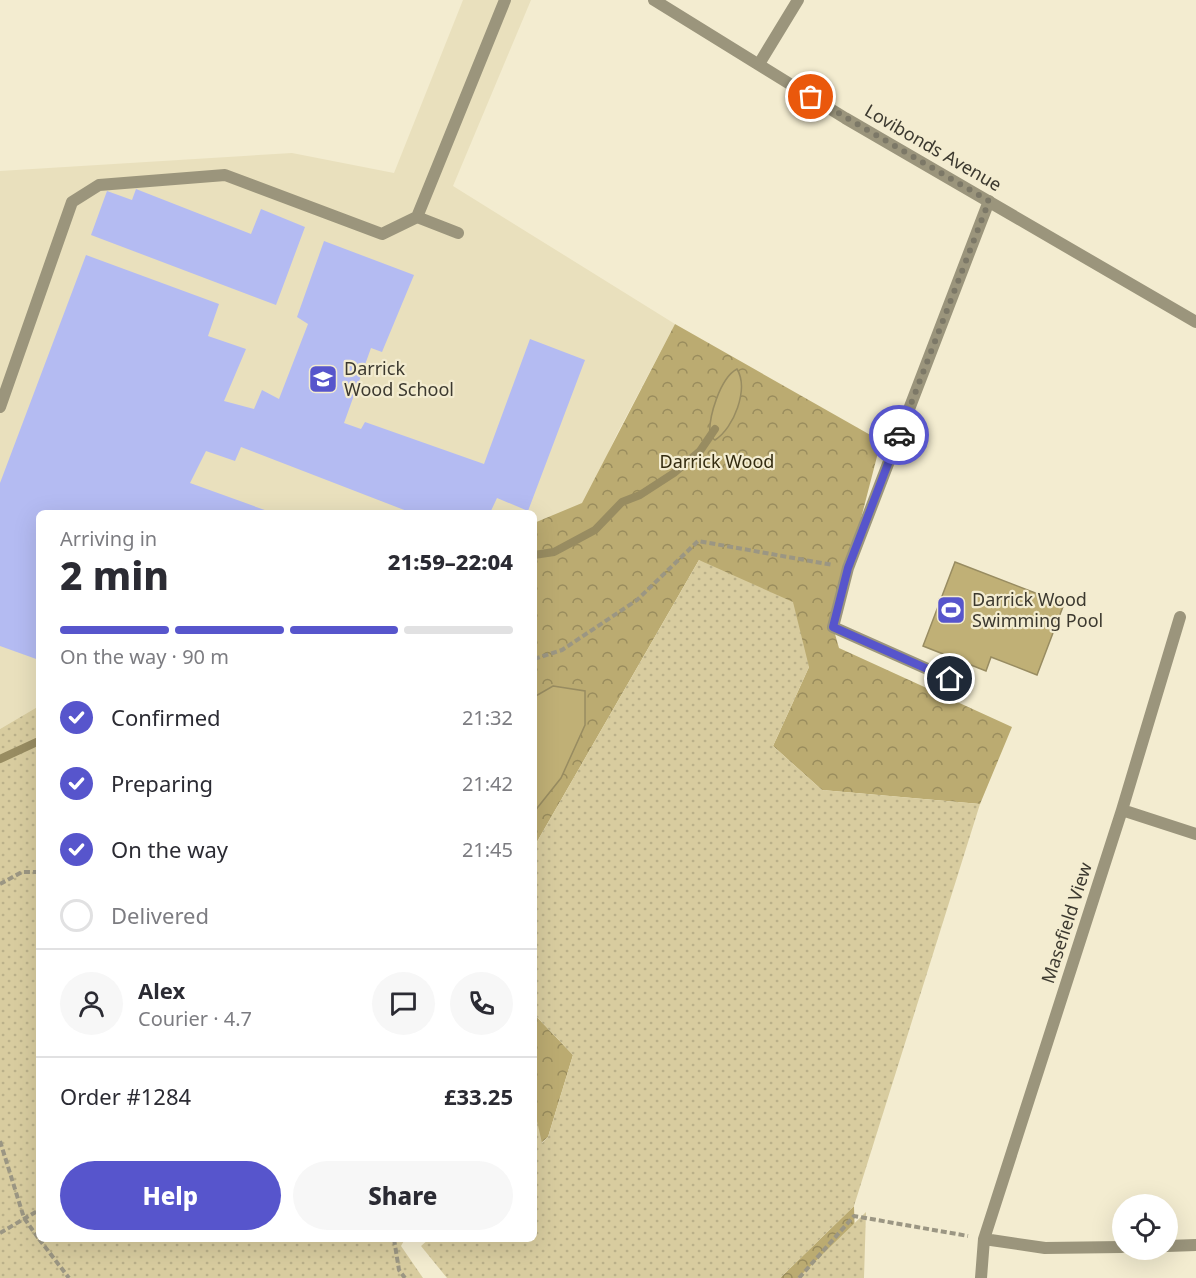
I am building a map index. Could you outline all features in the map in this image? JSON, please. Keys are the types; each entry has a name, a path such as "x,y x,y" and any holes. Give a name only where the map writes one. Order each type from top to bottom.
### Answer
{"street":[{"path":"0,407 72,202 99,185 225,175 382,234 417,217 505,0"},
{"name":"Lovibonds Avenue","path":"654,0 845,118 1196,322"},
{"path":"759,64 798,0"},
{"path":"950,679 833,627 848,568 989,201"},
{"path":"417,217 458,233"},
{"name":"Masefield View","path":"981,1278 984,1239 1122,810 1180,617"},
{"path":"1122,810 1196,834"},
{"path":"984,1239 1045,1248 1112,1247"},
{"path":"1178,1246 1196,1245"}],"path":[{"path":"537,658 562,650 637,600 698,541 848,568"},
{"path":"0,884 22,872 36,872"},
{"path":"0,1141 24,1218 36,1235"},
{"path":"0,1233 36,1212"},
{"path":"799,1278 854,1216 984,1239"},
{"path":"41,1242 69,1278"},
{"path":"394,1242 399,1270 405,1278"}],"shaded area":[{"name":"Darrick Wood School","path":"463,0 531,0 453,186 675,324 617,434 575,524 537,532 537,510 36,510 36,708 0,729 0,171 292,153 394,173"},
{"path":"737,369 741,387 738,408 728,427 715,440 710,436 710,428 716,399 725,381"},
{"path":"699,560 793,602 809,667 773,746 822,790 980,804 854,1206 780,1278 447,1278 421,1246 426,1242 537,1242 537,1121 542,1143 548,1137 573,1055 537,1017 537,842"},
{"path":"955,562 1064,604 1037,675 991,657 986,671 923,646"},
{"path":"553,686 585,691 585,725 561,778 537,808 537,695"},
{"path":"36,708 36,1242 403,1242 401,1246 423,1278 0,1278 0,729"},
{"path":"866,1212 864,1278 798,1278"}],"green space":[{"name":"Darrick Wood","path":"675,324 881,441 833,627 839,648 1012,727 980,804 822,790 773,746 809,667 699,560 537,842 537,522 582,503"},
{"path":"537,1017 573,1055 548,1137 537,1146"},
{"path":"854,1206 856,1278 780,1278"}],"building":[{"path":"136,189 251,234 261,209 305,227 276,305 91,235 107,191 132,200"},
{"name":"Darrick Wood School","path":"324,241 414,275 382,352 371,348 344,423 361,429 365,422 484,464 530,339 585,360 528,510 497,498 491,510 404,510 241,447 235,461 206,451 190,483 265,510 36,510 36,659 0,646 0,483 86,255 219,304 208,336 246,349 224,401 254,409 262,390 279,399 308,324 297,317"}],"waterway":[{"path":"537,555 554,552 595,530 622,502 640,495 674,473 700,451 715,429"},
{"path":"0,759 36,742"}],"way so far":[{"path":"811,97 989,201 899,435"}],"place":[{"name":"Darrick Wood School","path":"323,379"},
{"name":"Darrick Wood Swimming Pool","path":"951,610"}],"route":[{"path":"899,435 848,568 833,627 950,679"}]}
